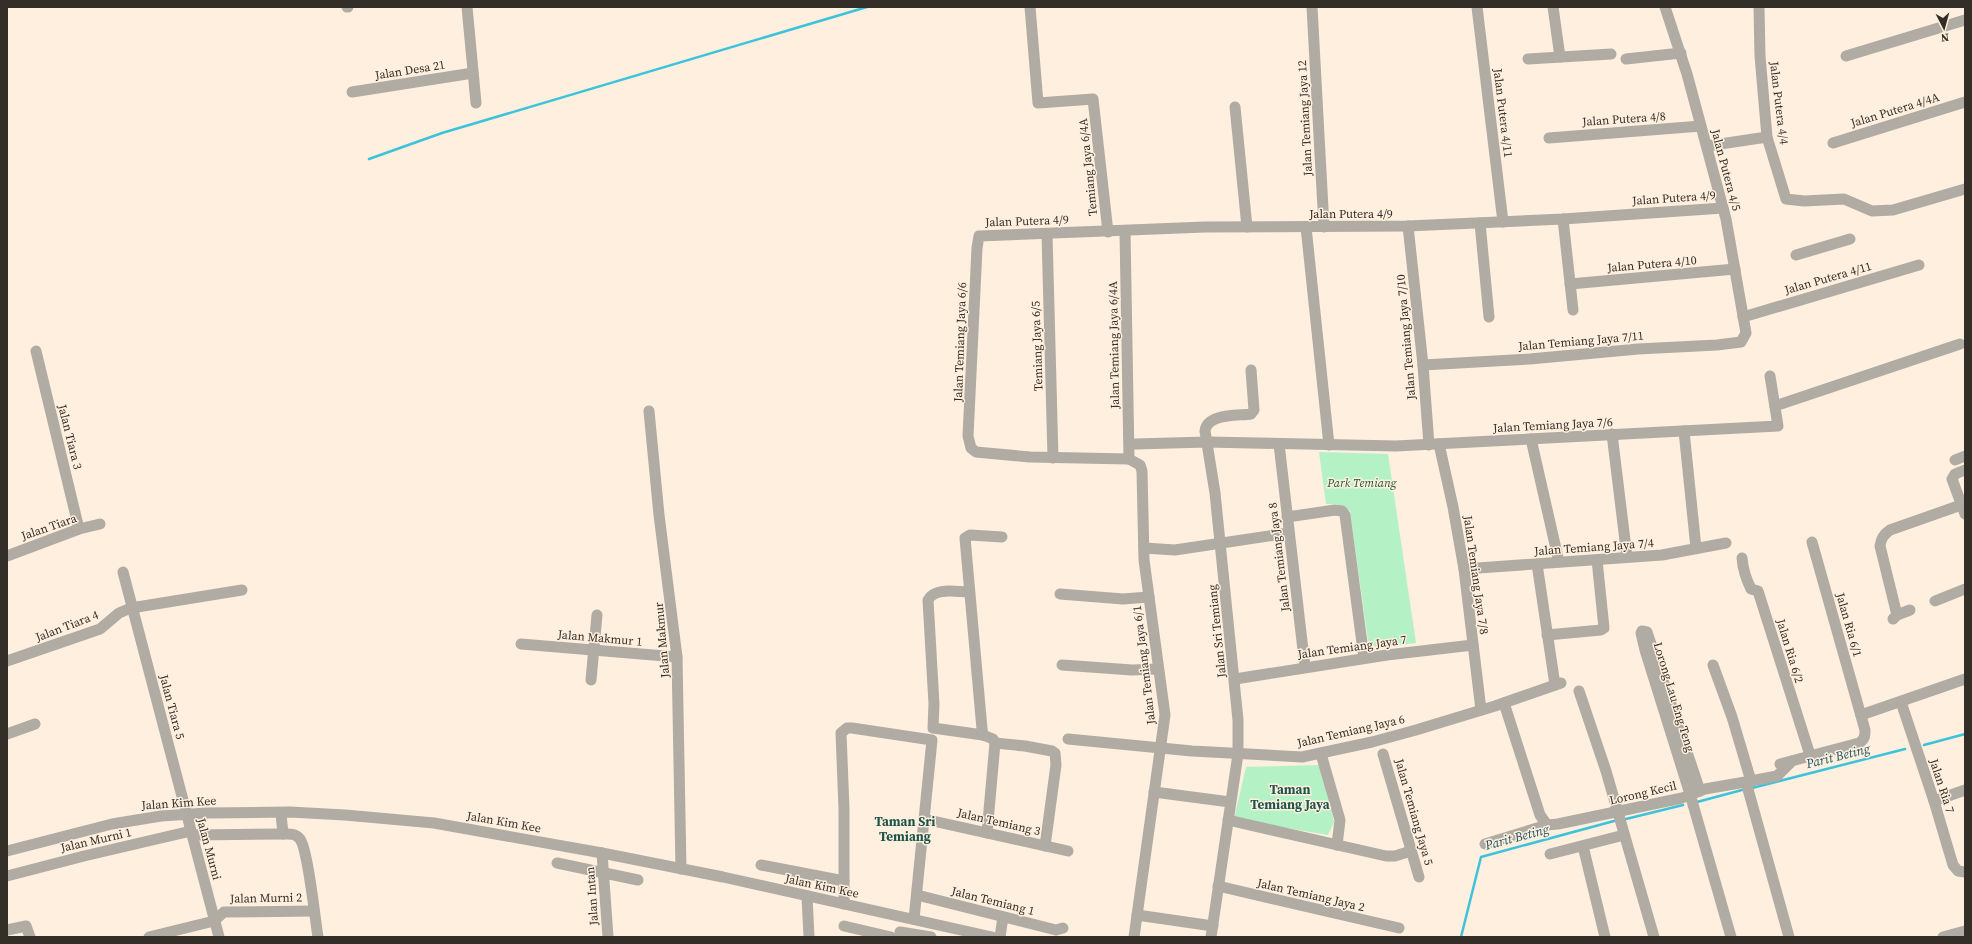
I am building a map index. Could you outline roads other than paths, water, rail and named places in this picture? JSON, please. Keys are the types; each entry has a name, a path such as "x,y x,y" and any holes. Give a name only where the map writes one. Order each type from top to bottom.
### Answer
{"street":[{"path":"466,7 476,103"},
{"name":"Temiang Jaya 6/4A","path":"1030,7 1038,103 1093,99 1108,232"},
{"name":"Jalan Temiang Jaya 12","path":"1312,7 1324,227"},
{"name":"Jalan Putera 4/11","path":"1476,7 1503,222"},
{"path":"1553,7 1560,57"},
{"name":"Jalan Putera 4/5","path":"1665,7 1681,53 1723,208 1746,333 1741,342"},
{"name":"Jalan Putera 4/4","path":"1760,7 1760,56 1767,137 1786,199 1804,201 1844,199 1872,211 1893,210 1965,189"},
{"path":"1846,56 1965,20"},
{"path":"1626,59 1681,53"},
{"path":"1528,60 1610,54"},
{"name":"Jalan Desa 21","path":"352,92 473,73"},
{"name":"Jalan Putera 4/4A","path":"1833,143 1965,102"},
{"path":"1235,107 1247,227"},
{"name":"Jalan Putera 4/8","path":"1549,138 1701,126"},
{"path":"1707,146 1767,137"},
{"name":"Jalan Putera 4/9","path":"979,236 1247,227 1408,226 1563,219 1723,208"},
{"path":"1563,219 1574,310"},
{"path":"1480,223 1490,317"},
{"name":"Jalan Temiang Jaya 7/10","path":"1408,226 1423,365 1434,444"},
{"path":"1306,227 1329,445"},
{"name":"Jalan Temiang Jaya 6/4A","path":"1125,231 1132,460"},
{"name":"Temiang Jaya 6/5","path":"1047,234 1053,458"},
{"name":"Jalan Temiang Jaya 6/6","path":"979,236 977,248 968,436 971,448 976,452 1053,458"},
{"path":"1796,255 1850,239"},
{"name":"Jalan Putera 4/11","path":"1743,317 1919,265"},
{"name":"Jalan Putera 4/10","path":"1570,284 1735,269"},
{"name":"Jalan Temiang Jaya 7/11","path":"1423,365 1530,359 1638,349 1717,345 1741,342"},
{"path":"1775,406 1960,344"},
{"name":"Jalan Tiara 3","path":"36,351 79,529"},
{"name":"Jalan Sri Temiang","path":"1212,932 1238,754 1238,720 1235,679 1206,427 1213,419 1251,414 1255,406 1251,370"},
{"name":"Jalan Temiang Jaya 7/6","path":"1135,444 1207,442 1386,446 1778,426 1770,376"},
{"name":"Jalan Makmur","path":"649,411 659,515 678,657 681,869"},
{"path":"1684,431 1696,548"},
{"path":"1612,434 1627,557"},
{"path":"1531,439 1559,562"},
{"name":"Jalan Temiang Jaya 8","path":"1279,444 1305,667"},
{"name":"Jalan Temiang Jaya 7/8","path":"1434,444 1453,507 1464,569 1481,710"},
{"path":"1053,458 1132,460"},
{"name":"Jalan Temiang Jaya 6/1","path":"1132,460 1140,465 1142,471 1144,548 1158,669 1165,715 1134,937"},
{"path":"1910,610 1895,617 1880,546 1881,540 1884,534 1890,530 1963,509 1952,479 1955,474 1965,470"},
{"path":"1288,517 1335,510 1342,511 1345,515 1364,658"},
{"name":"Jalan Tiara","path":"8,552 79,529 100,524"},
{"path":"1144,548 1175,550 1289,533"},
{"path":"983,735 965,538 970,535 1002,537"},
{"name":"Jalan Ria 6/1","path":"1810,755 1859,743 1865,736 1812,542"},
{"name":"Jalan Temiang Jaya 7/4","path":"1464,569 1662,555 1726,543"},
{"name":"Jalan Ria 6/2","path":"1742,558 1743,570 1751,589 1758,591 1810,755"},
{"path":"1537,564 1547,635 1601,630 1604,628 1597,560"},
{"path":"123,572 131,608"},
{"path":"1936,601 1965,589"},
{"name":"Jalan Tiara 4","path":"7,661 100,629 119,613 131,608 242,590"},
{"path":"969,592 937,592 931,594 928,600 934,704 933,728 983,735 993,739 995,743 987,833"},
{"path":"1060,594 1123,599 1149,597"},
{"name":"Jalan Tiara 5","path":"131,608 186,814"},
{"path":"591,680 597,615"},
{"name":"Lorong Lau Eng Teng","path":"1694,798 1645,650 1641,633 1642,631 1647,632 1694,798 1730,937"},
{"name":"Jalan Temiang Jaya 6","path":"1068,739 1289,758 1321,754 1380,740 1504,703 1558,684 1547,635"},
{"name":"Jalan Makmur 1","path":"521,644 678,657"},
{"name":"Jalan Temiang Jaya 7","path":"1235,679 1364,658 1473,645"},
{"path":"1713,665 1732,717 1748,786 1789,937"},
{"path":"1062,666 1132,670 1158,669"},
{"path":"1860,715 1965,679"},
{"path":"1579,691 1606,771 1654,937"},
{"name":"Jalan Ria 7","path":"1901,702 1934,800 1953,865 1958,871 1965,872"},
{"path":"1504,703 1540,815 1547,825"},
{"path":"7,734 35,724"},
{"path":"844,904 844,809 841,736 843,730 852,728 932,740 914,919"},
{"path":"995,743 1025,746 1055,753 1056,765 1045,846"},
{"path":"1321,754 1340,820 1337,845"},
{"name":"Jalan Temiang Jaya 5","path":"1383,754 1419,877"},
{"path":"1780,764 1810,755"},
{"name":"Lorong Kecil","path":"1485,844 1547,825 1621,823 1682,798 1694,798 1748,786 1776,776 1792,760"},
{"path":"1934,800 1965,790"},
{"path":"1154,792 1230,802"},
{"name":"Jalan Kim Kee","path":"7,851 138,818 186,814 345,815 434,823 602,853 992,937"},
{"name":"Jalan Murni","path":"186,814 218,937"},
{"path":"281,814 283,831"},
{"name":"Jalan Temiang 3","path":"924,819 1068,851"},
{"path":"1228,820 1386,856 1395,856 1411,851"},
{"path":"1550,854 1583,846 1621,823"},
{"name":"Jalan Murni 1","path":"7,876 84,856 191,833 283,831 294,834 301,840 314,911"},
{"path":"1583,846 1605,937"},
{"name":"Jalan Intan","path":"602,853 608,937"},
{"path":"557,863 638,880"},
{"path":"761,865 844,881"},
{"name":"Jalan Temiang Jaya 2","path":"1218,886 1399,928"},
{"name":"Jalan Temiang 1","path":"917,895 1056,930 1063,928"},
{"path":"807,896 809,937"},
{"name":"Jalan Murni 2","path":"149,937 214,920 224,912 314,911 318,937"},
{"path":"1137,915 1212,932"},
{"path":"897,935 900,916"},
{"path":"1000,937 1003,917"},
{"path":"7,930 26,926 30,937"},
{"path":"844,926 897,935 931,937"},
{"path":"1943,937 1965,931"}],"waterway":[{"path":"369,159 442,133 867,7"},
{"name":"Parit Beting","path":"1924,745 1965,734"},
{"name":"Parit Beting","path":"1752,788 1905,749"},
{"name":"Parit Beting","path":"1697,802 1742,790"},
{"name":"Parit Beting","path":"1626,819 1683,805"},
{"name":"Parit Beting","path":"1461,937 1481,857 1614,821"}],"district":[{"name":"Taman Temiang Jaya","path":"1290,796"},
{"name":"Taman Sri Temiang","path":"905,828"}],"park label":[{"name":"Park Temiang","path":"1362,483"}]}
